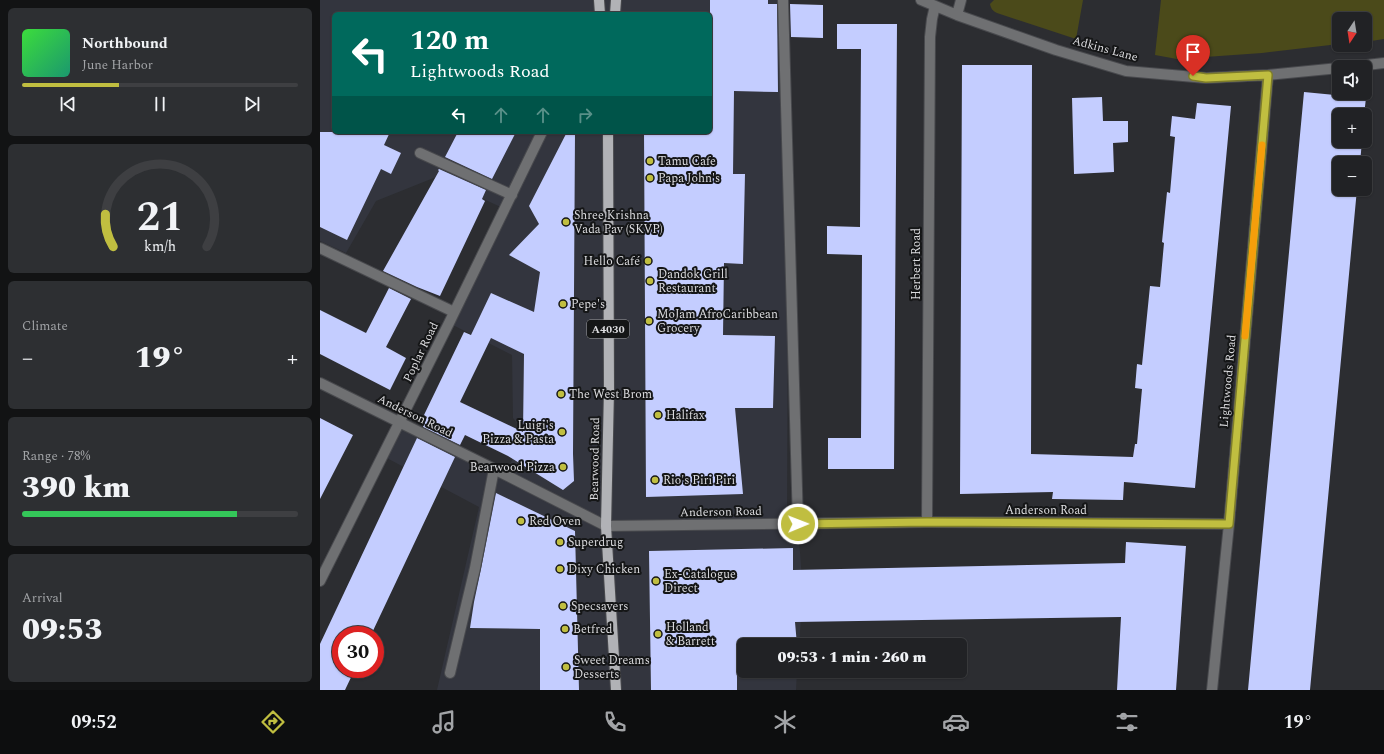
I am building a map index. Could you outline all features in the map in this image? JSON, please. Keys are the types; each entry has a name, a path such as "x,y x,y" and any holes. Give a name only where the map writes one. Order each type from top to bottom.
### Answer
{"main road":[{"path":"599,0 600,12"},
{"path":"615,12 616,0"},
{"name":"Bearwood Road","path":"608,134 609,390 606,526 616,690"}],"street":[{"path":"783,0 798,524"},
{"name":"Adkins Lane","path":"921,0 957,15 1056,50 1126,71 1206,78 1268,75 1332,69"},
{"path":"957,15 960,0"},
{"name":"Herbert Road","path":"927,522 930,37 935,6"},
{"path":"1372,65 1384,64"},
{"name":"Lightwoods Road","path":"1212,690 1229,524 1268,75"},
{"name":"Poplar Road","path":"320,581 400,424 541,134"},
{"path":"420,153 512,195"},
{"path":"320,248 454,312"},
{"name":"Anderson Road","path":"320,383 606,526 927,522 1229,524"},
{"path":"450,673 475,568 494,469"}],"shaded area":[{"path":"320,0 789,0 787,524 798,524 803,594 800,638 737,638 737,678 797,678 796,690 437,690 479,507 383,456 399,424 505,474 513,458 525,433 513,418 512,355 449,323 505,209 436,177 376,201 346,253 320,241"},
{"path":"994,0 1083,0 1076,39 997,13 992,10 990,4"},
{"path":"1161,0 1384,0 1384,39 1372,41 1372,12 1332,12 1332,45 1262,53 1177,59 1155,55"}],"building":[{"path":"710,0 768,0 768,4 777,4 778,92 734,91 733,174 745,174 743,264 724,263 723,335 775,336 773,408 735,408 743,494 646,497 644,134 712,134 712,12 710,12"},
{"path":"790,4 823,5 823,38 791,37"},
{"path":"837,24 897,24 894,469 828,469 828,438 861,438 862,255 827,254 827,226 860,227 861,49 837,49"},
{"path":"962,65 1032,65 1031,454 1133,457 1135,444 1137,444 1142,389 1135,388 1137,364 1142,365 1150,286 1160,287 1164,243 1162,242 1167,192 1170,193 1175,137 1170,136 1172,116 1195,119 1197,103 1231,106 1195,488 1124,482 1123,500 1052,499 1053,492 960,494"},
{"path":"1304,92 1332,95 1332,100 1366,100 1365,108 1332,108 1332,148 1361,148 1361,156 1332,156 1332,196 1356,196 1310,690 1248,690"},
{"path":"1102,97 1103,121 1128,121 1128,142 1113,143 1114,172 1074,174 1072,98"},
{"path":"320,132 332,132 332,134 389,134 384,145 401,153 391,174 381,169 347,240 320,227"},
{"path":"457,134 515,134 492,179 445,157"},
{"path":"566,134 575,134 574,481 563,490 508,456 465,435 460,445 423,427 427,417 424,415 464,332 471,335 491,293 534,312 540,272 509,255 539,224 529,206","holes":["491,338 524,354 523,432 460,402"]},
{"path":"439,169 486,190 482,199 485,201 440,296 383,271"},
{"path":"389,288 411,299 386,347 406,358 390,390 320,354 320,310 366,333"},
{"path":"320,418 353,435 320,499"},
{"path":"417,438 455,457 375,626 332,626 332,678 351,678 345,690 320,690 320,644"},
{"path":"496,493 575,531 579,690 540,690 540,629 470,628"},
{"path":"1126,542 1186,546 1176,690 1117,690 1121,617 795,622 796,638 737,638 737,690 651,690 649,551 793,548 793,570 1125,563"}],"slow traffic":[{"path":"1245,336 1262,145"}],"place":[{"name":"Tamu Cafe","path":"650,161"},
{"name":"Papa John's","path":"650,178"},
{"name":"Shree Krishna Vada Pav (SKVP)","path":"566,222"},
{"name":"Hello Café","path":"648,261"},
{"name":"Dandok Grill Restaurant","path":"650,281"},
{"name":"Pepe's","path":"563,304"},
{"name":"MoJam AfroCaribbean Grocery","path":"649,321"},
{"name":"The West Brom","path":"561,394"},
{"name":"Halifax","path":"658,415"},
{"name":"Luigi's Pizza & Pasta","path":"562,432"},
{"name":"Bearwood Pizza","path":"563,467"},
{"name":"Rio's Piri Piri","path":"655,480"},
{"name":"Red Oven","path":"521,521"},
{"name":"Superdrug","path":"560,542"},
{"name":"Dixy Chicken","path":"560,569"},
{"name":"Ex-Catalogue Direct","path":"656,581"},
{"name":"Specsavers","path":"563,606"},
{"name":"Betfred","path":"565,629"},
{"name":"Holland & Barrett","path":"658,634"},
{"name":"Sweet Dreams Desserts","path":"566,667"}],"route":[{"path":"798,524 927,522 1229,524 1268,75 1206,78 1193,76"}]}
